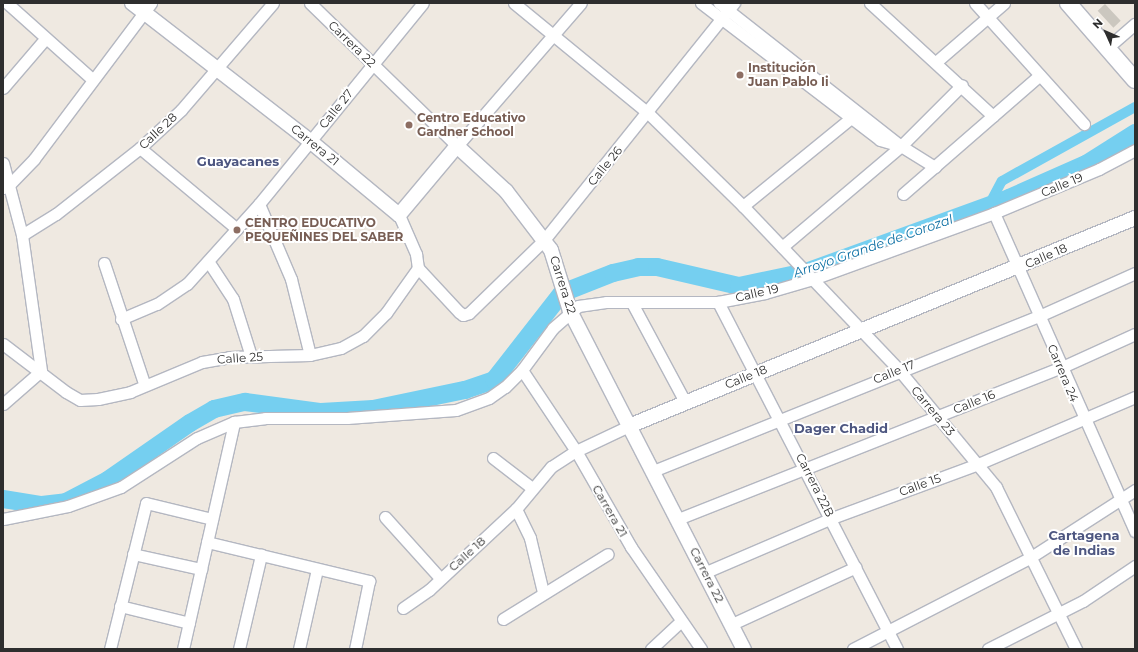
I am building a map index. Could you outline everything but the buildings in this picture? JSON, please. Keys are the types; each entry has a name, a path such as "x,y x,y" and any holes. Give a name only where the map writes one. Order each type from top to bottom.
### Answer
{"main road":[{"path":"1068,3 1106,48 1135,79"}],"street":[{"path":"7,3 45,39 93,80"},
{"name":"Carrera 21","path":"132,3 147,8 218,69 310,141 399,215 416,254 418,268"},
{"name":"Calle 28","path":"22,235 56,214 140,148 181,110 218,69 273,3"},
{"name":"Carrera 22","path":"310,3 372,65 506,191 544,240 560,269 568,305 629,426 706,572 744,649"},
{"name":"Calle 27","path":"121,319 158,304 187,284 259,204 423,3"},
{"name":"Carrera 23","path":"514,3 648,113 743,206 899,370 996,487 1076,649"},
{"path":"399,215 581,3"},
{"path":"701,3 855,115"},
{"path":"719,3 731,6 855,115 880,140 901,146 935,167"},
{"path":"975,3 989,16 1084,124"},
{"path":"936,62 1004,3"},
{"path":"873,4 962,85 993,116"},
{"name":"Calle 26","path":"418,268 463,315 544,240 648,113 731,6"},
{"path":"6,186 34,159 147,8"},
{"path":"1106,48 1135,24"},
{"path":"3,88 45,39"},
{"path":"903,194 1040,75"},
{"path":"782,247 901,146 962,85"},
{"path":"743,206 855,115"},
{"path":"140,148 237,229"},
{"name":"Calle 19","path":"568,305 589,303 718,302 810,276 994,213 1099,170 1135,150"},
{"path":"3,163 6,186 22,235 41,371 3,404"},
{"path":"259,204 291,280 310,355"},
{"name":"Carrera 24","path":"994,213 1019,268 1060,368 1135,531"},
{"name":"Calle 18","path":"403,608 416,601 516,509 551,467 576,451 629,426 860,329 1019,268 1135,218"},
{"path":"208,261 233,299 251,356"},
{"path":"104,263 121,319 144,383"},
{"name":"Calle 25","path":"3,344 80,400 130,392 144,383 202,362 251,356 310,355 342,348 363,336 386,313 418,268"},
{"name":"Calle 17","path":"653,471 899,370 1039,316 1135,273"},
{"name":"Carrera 22B","path":"718,302 832,518 897,649"},
{"path":"632,303 685,402"},
{"path":"3,519 68,506 121,487 196,438 234,422 265,418 347,418 456,410 489,398 522,370 568,305"},
{"name":"Calle 16","path":"678,518 1060,368 1135,334"},
{"name":"Carrera 21","path":"522,370 576,451 631,548 680,622 701,649"},
{"name":"Calle 15","path":"706,572 832,518 978,464 1135,397"},
{"path":"183,649 234,422"},
{"path":"493,458 532,488"},
{"path":"852,649 1030,557 1120,498 1135,490"},
{"path":"110,649 146,503 212,519"},
{"path":"516,509 530,538 543,592"},
{"path":"385,517 440,578"},
{"path":"207,542 369,581 355,649"},
{"path":"133,554 201,569"},
{"path":"503,619 543,592 608,554"},
{"path":"239,649 261,555"},
{"path":"732,624 856,566"},
{"path":"988,649 1058,614 1135,566"},
{"path":"299,649 317,568"},
{"path":"120,606 189,623"},
{"path":"651,649 680,622"}],"waterway":[{"path":"989,205 1002,181 1135,107"},
{"name":"Arroyo Grande de Corozal","path":"3,499 42,505 66,502 108,480 190,423 214,409 245,402 321,412 373,409 465,390 494,380 562,293 613,273 638,267 657,267 739,286 806,272 1009,198 1086,164 1135,133"}],"place":[{"name":"Institución Juan Pablo Ii","path":"740,75"},
{"name":"Centro Educativo Gardner School","path":"409,125"},
{"name":"CENTRO EDUCATIVO PEQUEÑINES DEL SABER","path":"237,230"}],"district":[{"name":"Guayacanes","path":"238,161"},
{"name":"Dager Chadid","path":"841,428"},
{"name":"Cartagena de Indias","path":"1084,544"}]}
